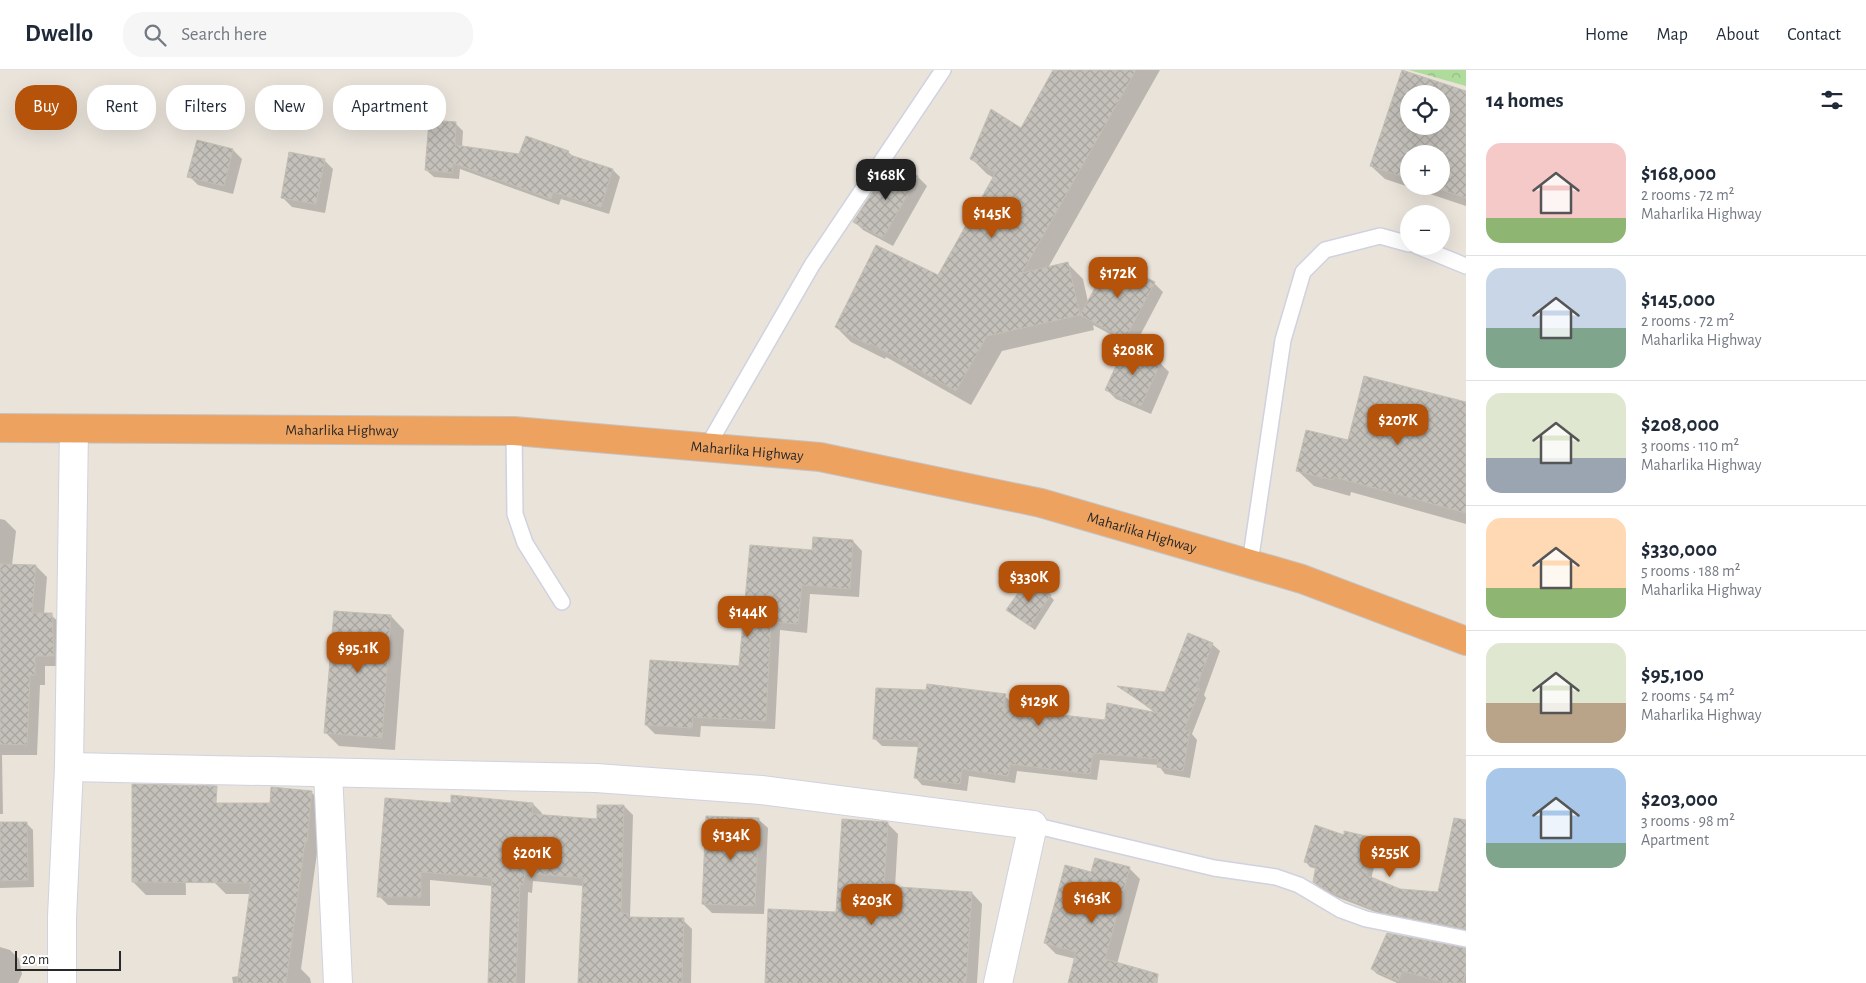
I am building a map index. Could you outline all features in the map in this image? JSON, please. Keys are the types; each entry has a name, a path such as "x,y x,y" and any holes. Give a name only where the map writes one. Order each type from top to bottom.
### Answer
{"highway":[{"name":"Maharlika Highway","path":"0,428 514,431 820,457 1041,503 1302,578 1466,641"}],"street":[{"path":"62,983 62,917 69,767 74,429"},
{"path":"69,767 596,778 751,789 1033,825 998,983"},
{"path":"328,772 338,983"}],"lane":[{"path":"707,447 812,265 943,70"},
{"path":"1250,564 1283,340 1303,272 1325,250 1380,236 1400,242"},
{"path":"1439,255 1466,266"},
{"path":"514,431 515,514 525,542 562,602"},
{"path":"1033,825 1214,868 1276,877 1299,885 1342,910 1366,919 1466,939"}],"green space":[{"path":"1409,70 1466,70 1466,86"}],"building":[{"path":"1053,70 1136,70 1022,273 1068,262 1080,315 987,336 956,391 870,343 869,345 835,327 876,245 938,275 996,172 970,159 991,109 1021,128"},
{"path":"1402,70 1448,85 1400,85 1400,135 1450,135 1450,86 1466,91 1466,198 1450,193 1450,145 1400,145 1400,176 1370,166"},
{"path":"446,121 456,122 455,145 519,154 526,136 569,151 567,154 613,169 601,207 553,192 551,199 453,163 452,173 425,170 428,130 446,130"},
{"path":"197,140 233,149 224,186 187,177"},
{"path":"289,152 325,159 316,204 281,198"},
{"path":"892,163 918,176 883,238 853,222"},
{"path":"1111,259 1155,282 1125,339 1080,315"},
{"path":"1125,346 1161,362 1141,406 1105,390"},
{"path":"1364,376 1466,402 1466,513 1334,477 1333,480 1296,471 1306,430 1348,440"},
{"path":"813,537 853,540 850,589 802,585 798,624 771,622 766,721 693,717 692,728 645,725 650,660 739,666 750,545 812,550"},
{"path":"0,564 36,565 32,613 52,613 54,656 35,656 35,675 30,675 27,745 0,744"},
{"path":"1028,579 1051,595 1030,626 1006,610"},
{"path":"334,611 391,615 382,738 324,733"},
{"path":"1188,633 1213,643 1196,688 1200,689 1184,730 1190,731 1183,771 1157,767 1158,759 1093,753 1090,774 1010,764 1008,776 962,769 960,784 914,778 919,741 873,739 876,688 926,690 927,684 1006,694 1003,708 1105,720 1107,703 1158,713 1117,686 1165,692"},
{"path":"132,784 217,786 216,803 270,803 271,787 312,791 307,842 305,842 286,983 237,983 251,883 132,882"},
{"path":"451,795 533,803 532,814 597,819 597,805 624,805 621,913 628,914 628,917 684,918 682,983 578,983 583,878 525,873 523,885 520,884 516,983 488,983 492,878 421,872 421,897 377,897 385,798 451,803"},
{"path":"706,816 759,818 755,906 702,904"},
{"path":"1454,818 1466,820 1466,929 1384,913 1328,891 1313,882 1316,865 1304,862 1315,825 1344,835 1344,831 1375,838 1366,875 1400,889 1438,892"},
{"path":"842,819 888,822 884,886 972,892 966,983 765,983 768,909 836,912"},
{"path":"0,822 27,822 28,880 0,881"},
{"path":"1095,858 1130,867 1105,959 1158,974 1157,983 1068,983 1076,952 1044,943 1065,865 1091,872"},
{"path":"1387,933 1466,948 1466,971 1463,983 1445,983 1403,971 1398,981 1371,969"}]}
